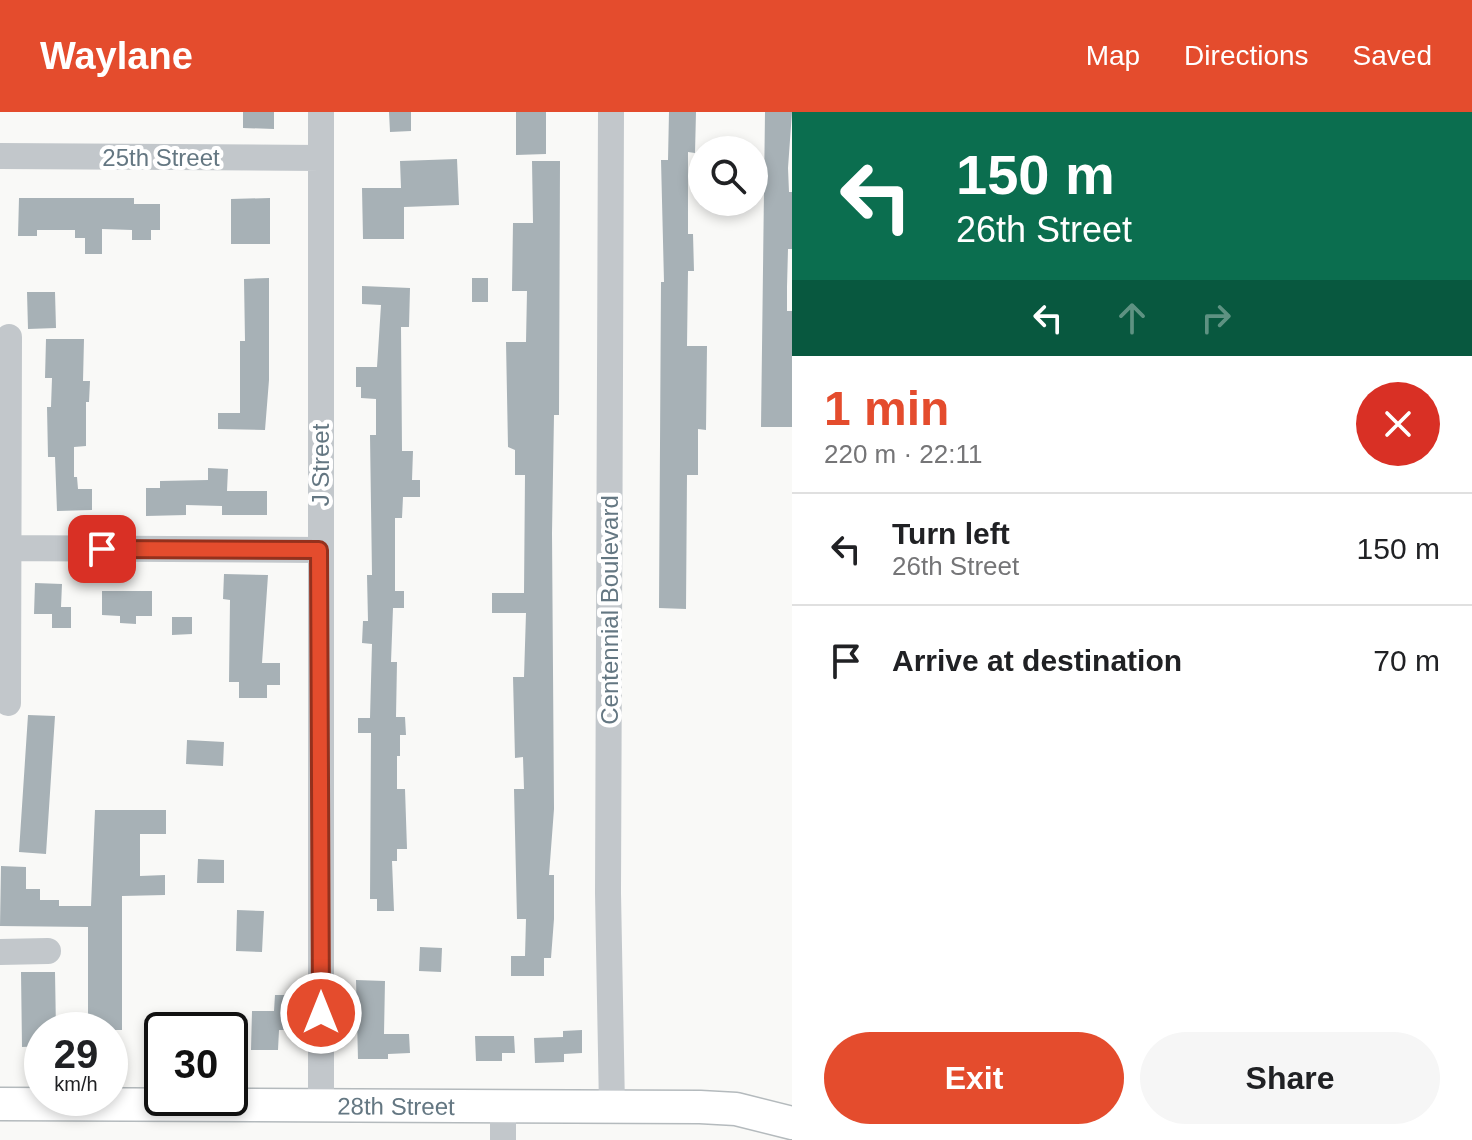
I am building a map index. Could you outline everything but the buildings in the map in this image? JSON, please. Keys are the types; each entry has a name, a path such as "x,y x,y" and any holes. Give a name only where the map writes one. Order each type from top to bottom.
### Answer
{"main road":[{"name":"28th Street","path":"0,1104 736,1109 792,1123"}],"street":[{"name":"J Street","path":"321,112 321,1106"},
{"name":"Centennial Boulevard","path":"611,112 608,893 612,1107"},
{"name":"25th Street","path":"0,156 321,158"},
{"path":"8,703 4,548 9,337"},
{"path":"4,548 319,550"},
{"path":"0,952 48,951"},
{"path":"503,1107 503,1140"}],"route":[{"path":"102,549 319,550 321,1013"}]}
